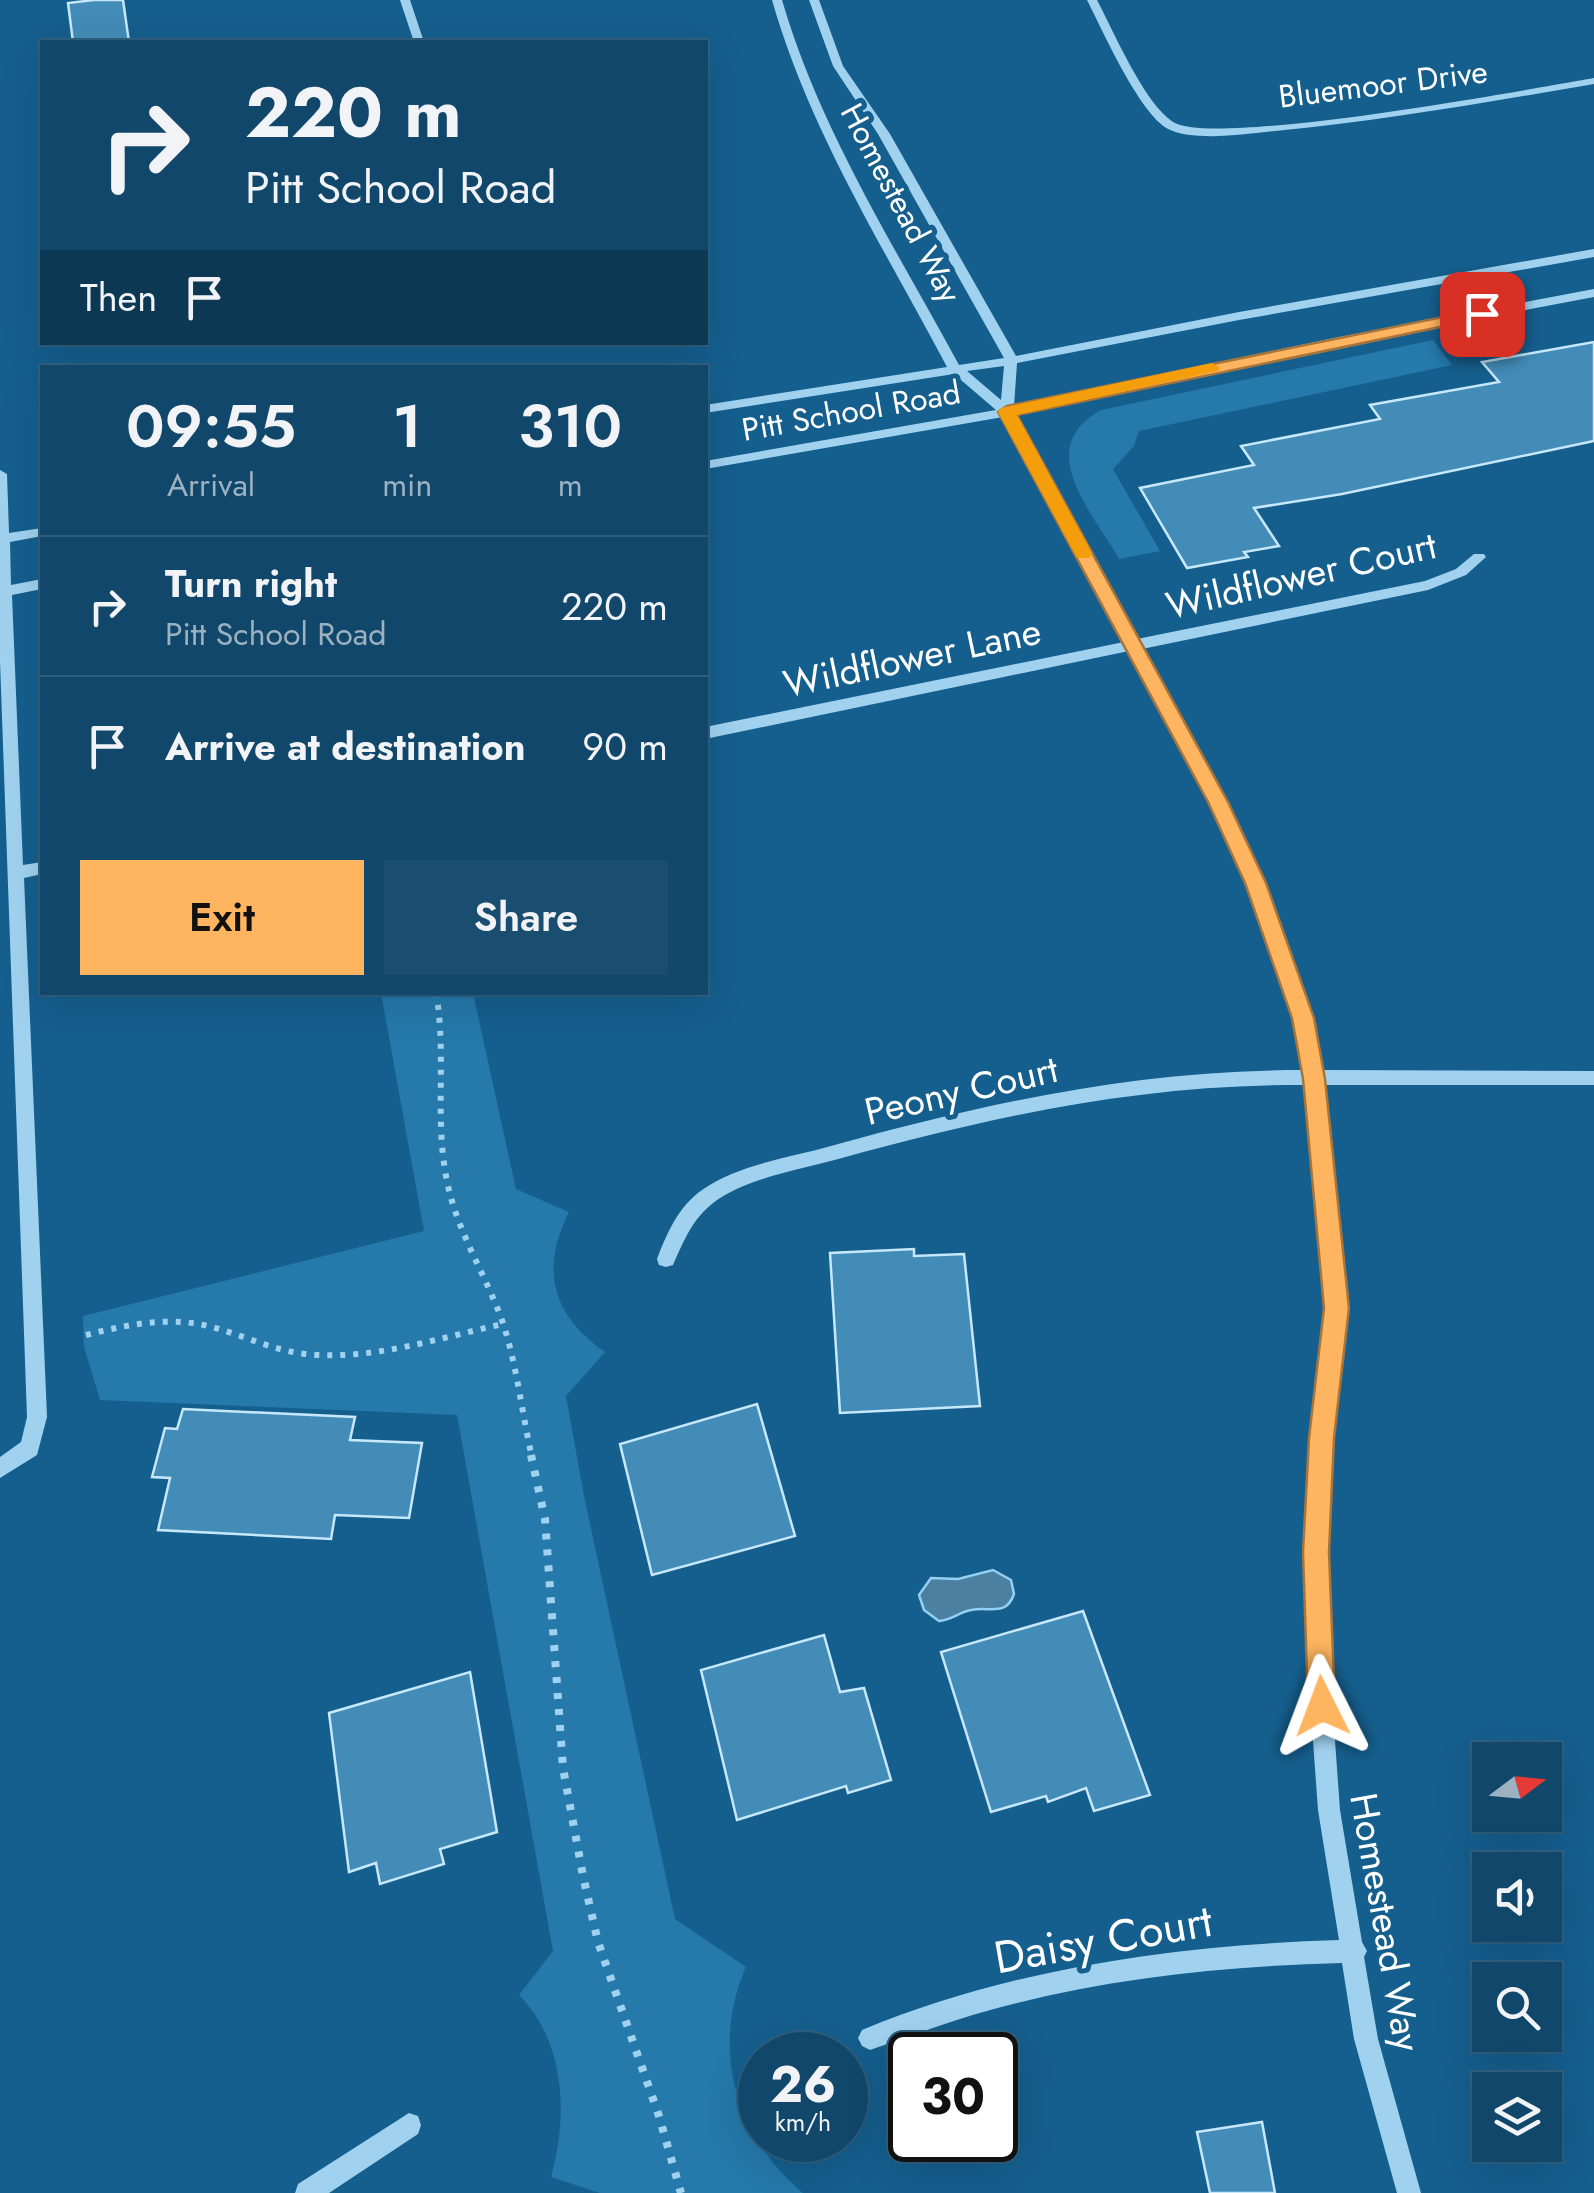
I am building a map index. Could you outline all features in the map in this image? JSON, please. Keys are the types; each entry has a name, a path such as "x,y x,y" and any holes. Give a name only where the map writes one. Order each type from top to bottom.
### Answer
{"street":[{"path":"406,0 418,40"},
{"name":"Homestead Way","path":"777,0 827,132 954,368 1007,412 1218,802 1256,883 1303,1018 1314,1079 1336,1308 1318,1514 1319,1671 1329,1810 1355,1950 1366,2039 1409,2193"},
{"name":"Homestead Way","path":"814,0 838,66 894,150 1011,358"},
{"name":"Bluemoor Drive","path":"1092,0 1158,118 1178,130 1219,132 1429,109 1594,81"},
{"name":"Pitt School Road","path":"708,409 1071,351 1239,316 1591,257"},
{"name":"Pitt School Road","path":"708,464 1007,412 1334,342 1594,293"},
{"path":"1007,412 1011,358"},
{"path":"0,474 37,1418 30,1448 0,1468"},
{"path":"2,539 40,532"},
{"name":"Wildflower Court","path":"1133,646 1428,585 1461,572 1479,557"},
{"path":"2,591 40,584"},
{"name":"Wildflower Lane","path":"708,733 1133,646"},
{"path":"16,873 40,868"},
{"name":"Peony Court","path":"666,1259 682,1219 709,1192 739,1179 1062,1098 1182,1082 1594,1078"},
{"name":"Daisy Court","path":"870,2038 1011,1992 1112,1972 1260,1952 1355,1950"},
{"path":"306,2193 409,2125"}],"path":[{"path":"437,995 444,1034 438,1111 446,1182 460,1227 503,1324 545,1519 564,1768 583,1876 598,1942 659,2116 681,2193"},
{"path":"86,1335 160,1320 187,1321 221,1329 263,1346 306,1354 342,1354 503,1324"}],"shaded area":[{"path":"1433,340 1452,365 1139,431 1134,446 1113,469 1160,551 1119,559 1074,481 1069,461 1071,443 1081,425 1101,410"},
{"path":"381,995 473,995 516,1189 569,1212 555,1253 556,1290 573,1323 605,1352 566,1396 675,1919 746,1967 730,2029 738,2096 738,2162 773,2162 803,2193 600,2193 551,2177 560,2130 559,2081 546,2035 519,1995 553,1951 457,1415 100,1400 84,1347 83,1316 424,1231"},
{"path":"993,1570 1011,1580 1014,1594 1007,1606 971,1610 939,1621 924,1610 919,1595 931,1578 958,1579"}],"building":[{"path":"123,0 129,40 73,40 68,3"},
{"path":"1594,342 1594,441 1342,494 1254,508 1279,546 1244,552 1248,557 1187,568 1140,488 1254,465 1241,446 1380,419 1370,405 1499,382 1482,362"},
{"path":"914,1249 914,1256 964,1254 980,1406 840,1413 830,1253"},
{"path":"757,1404 795,1536 652,1575 620,1444"},
{"path":"183,1409 355,1417 350,1440 422,1443 409,1518 335,1515 331,1539 158,1530 170,1478 152,1477 165,1428 177,1429"},
{"path":"1083,1611 1150,1795 1094,1811 1086,1788 1048,1802 1046,1796 991,1812 941,1652"},
{"path":"824,1635 840,1692 864,1688 891,1780 848,1793 846,1786 737,1820 701,1670"},
{"path":"470,1672 497,1832 440,1849 444,1864 380,1884 376,1863 349,1872 329,1713"},
{"path":"1262,2122 1275,2193 1210,2193 1197,2132"}],"slow traffic":[{"path":"1083,553 1007,412 1212,368"}],"route":[{"path":"1322,1706 1316,1552 1322,1438 1336,1308 1314,1079 1303,1018 1256,883 1218,802 1007,412 1482,314"}]}
